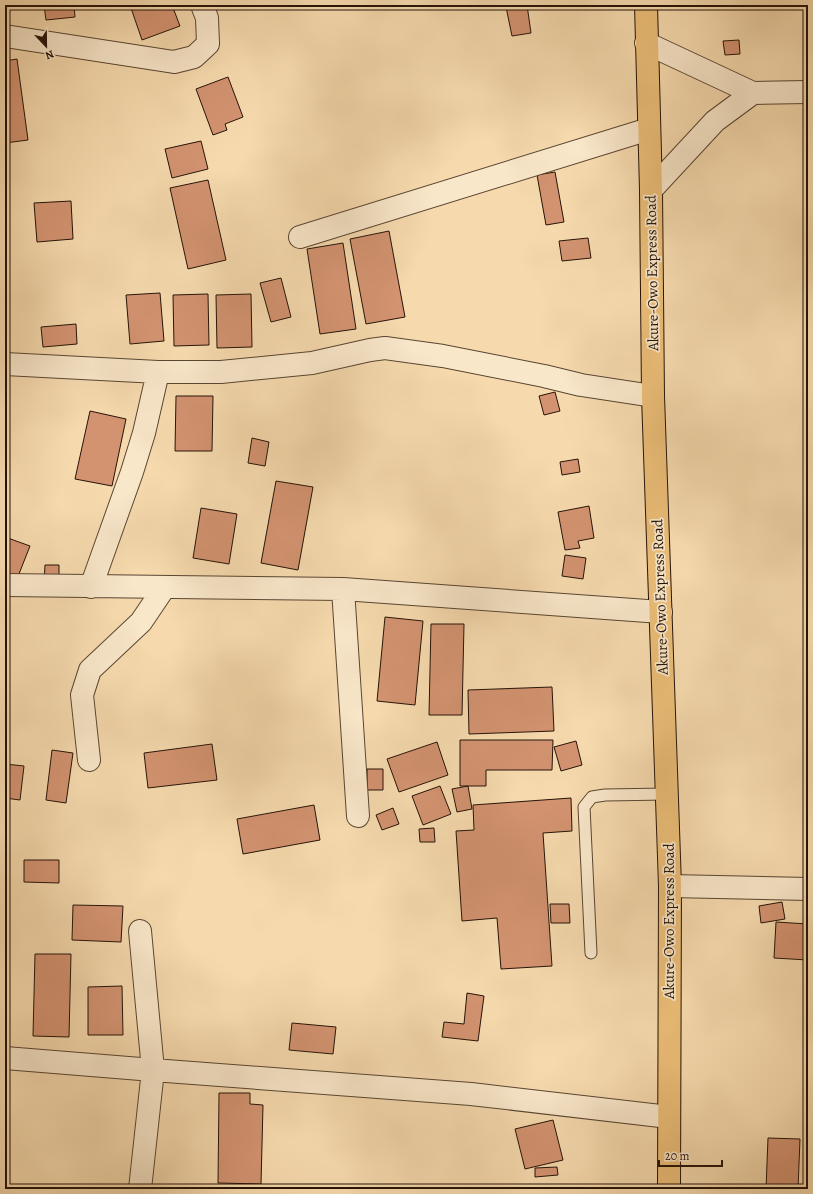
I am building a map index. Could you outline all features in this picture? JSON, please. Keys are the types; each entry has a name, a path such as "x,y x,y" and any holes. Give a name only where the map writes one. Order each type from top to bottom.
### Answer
{"highway":[{"name":"Akure-Owo Express Road","path":"646,5 653,396 670,886 669,1189"}],"street":[{"path":"5,36 174,62 194,57 208,44 207,18 202,5"},
{"path":"646,44 753,93 808,92"},
{"path":"650,190 715,120 753,93"},
{"path":"300,237 649,128"},
{"path":"5,364 158,372 221,372 312,363 385,348 443,356 536,374 581,385 653,396"},
{"path":"91,587 136,459 144,433 158,372"},
{"path":"5,585 343,589 661,612"},
{"path":"89,760 82,695 90,670 141,622 164,588"},
{"path":"343,589 358,816"},
{"path":"670,886 808,889"},
{"path":"140,931 153,1070 140,1189"},
{"path":"5,1058 471,1094 669,1117"}],"lane":[{"path":"592,953 584,807 592,797 605,795 667,794"}],"building":[{"path":"44,5 74,5 75,17 46,20"},
{"path":"139,5 172,5 180,26 142,40 131,8"},
{"path":"527,5 531,33 512,36 506,7"},
{"path":"739,40 740,54 725,55 723,41"},
{"path":"17,59 28,140 5,143 5,61"},
{"path":"228,77 243,117 225,124 227,130 213,135 196,89"},
{"path":"201,141 208,169 172,178 165,149"},
{"path":"555,172 564,222 546,225 537,175"},
{"path":"208,180 226,260 188,269 170,188"},
{"path":"71,201 73,239 37,242 34,203"},
{"path":"389,231 405,317 366,324 350,239"},
{"path":"588,238 591,258 562,261 559,241"},
{"path":"343,243 356,329 320,334 307,249"},
{"path":"281,278 291,317 271,322 260,283"},
{"path":"160,293 164,341 130,344 126,295"},
{"path":"208,294 209,345 174,346 173,295"},
{"path":"251,294 252,347 217,348 216,295"},
{"path":"76,324 77,344 43,347 41,327"},
{"path":"555,392 560,411 544,415 539,396"},
{"path":"176,396 213,396 212,451 175,451"},
{"path":"90,411 126,419 112,486 75,479"},
{"path":"252,438 269,442 265,466 248,463"},
{"path":"578,459 580,472 562,475 560,462"},
{"path":"276,481 313,487 298,570 261,563"},
{"path":"589,506 594,538 578,541 580,548 565,550 558,512"},
{"path":"201,508 237,514 229,564 193,558"},
{"path":"5,537 30,546 17,579 5,575"},
{"path":"565,555 586,558 583,579 562,576"},
{"path":"45,565 59,565 59,584 44,583"},
{"path":"385,617 423,621 415,705 377,701"},
{"path":"431,624 464,624 462,715 429,715"},
{"path":"552,687 554,731 469,734 468,690"},
{"path":"460,740 553,740 552,770 486,770 486,786 460,786"},
{"path":"576,741 582,765 561,771 554,747"},
{"path":"437,742 448,775 399,792 387,759"},
{"path":"212,744 217,780 148,788 144,753"},
{"path":"52,750 73,753 66,803 46,800"},
{"path":"5,764 24,766 20,800 5,798"},
{"path":"367,769 383,769 383,790 367,790"},
{"path":"440,786 451,814 423,825 412,796"},
{"path":"468,786 472,809 457,812 452,789"},
{"path":"571,798 572,831 543,833 552,966 501,969 497,918 462,921 456,831 474,830 473,805"},
{"path":"314,805 320,840 243,854 237,819"},
{"path":"393,808 399,824 382,830 376,815"},
{"path":"434,828 435,842 420,842 419,829"},
{"path":"24,860 59,860 59,883 24,882"},
{"path":"782,902 785,919 761,923 759,906"},
{"path":"550,904 569,904 570,923 551,923"},
{"path":"73,905 123,906 121,942 72,940"},
{"path":"776,922 808,924 808,960 774,958"},
{"path":"35,954 71,954 69,1037 33,1036"},
{"path":"122,986 123,1035 88,1035 88,987"},
{"path":"467,993 484,996 478,1041 442,1037 444,1022 464,1024"},
{"path":"292,1023 336,1027 333,1054 289,1050"},
{"path":"219,1093 250,1093 250,1104 263,1105 261,1184 218,1183"},
{"path":"553,1120 563,1160 525,1169 515,1129"},
{"path":"768,1138 800,1139 798,1189 766,1189"},
{"path":"557,1167 558,1175 535,1177 535,1168"}]}
